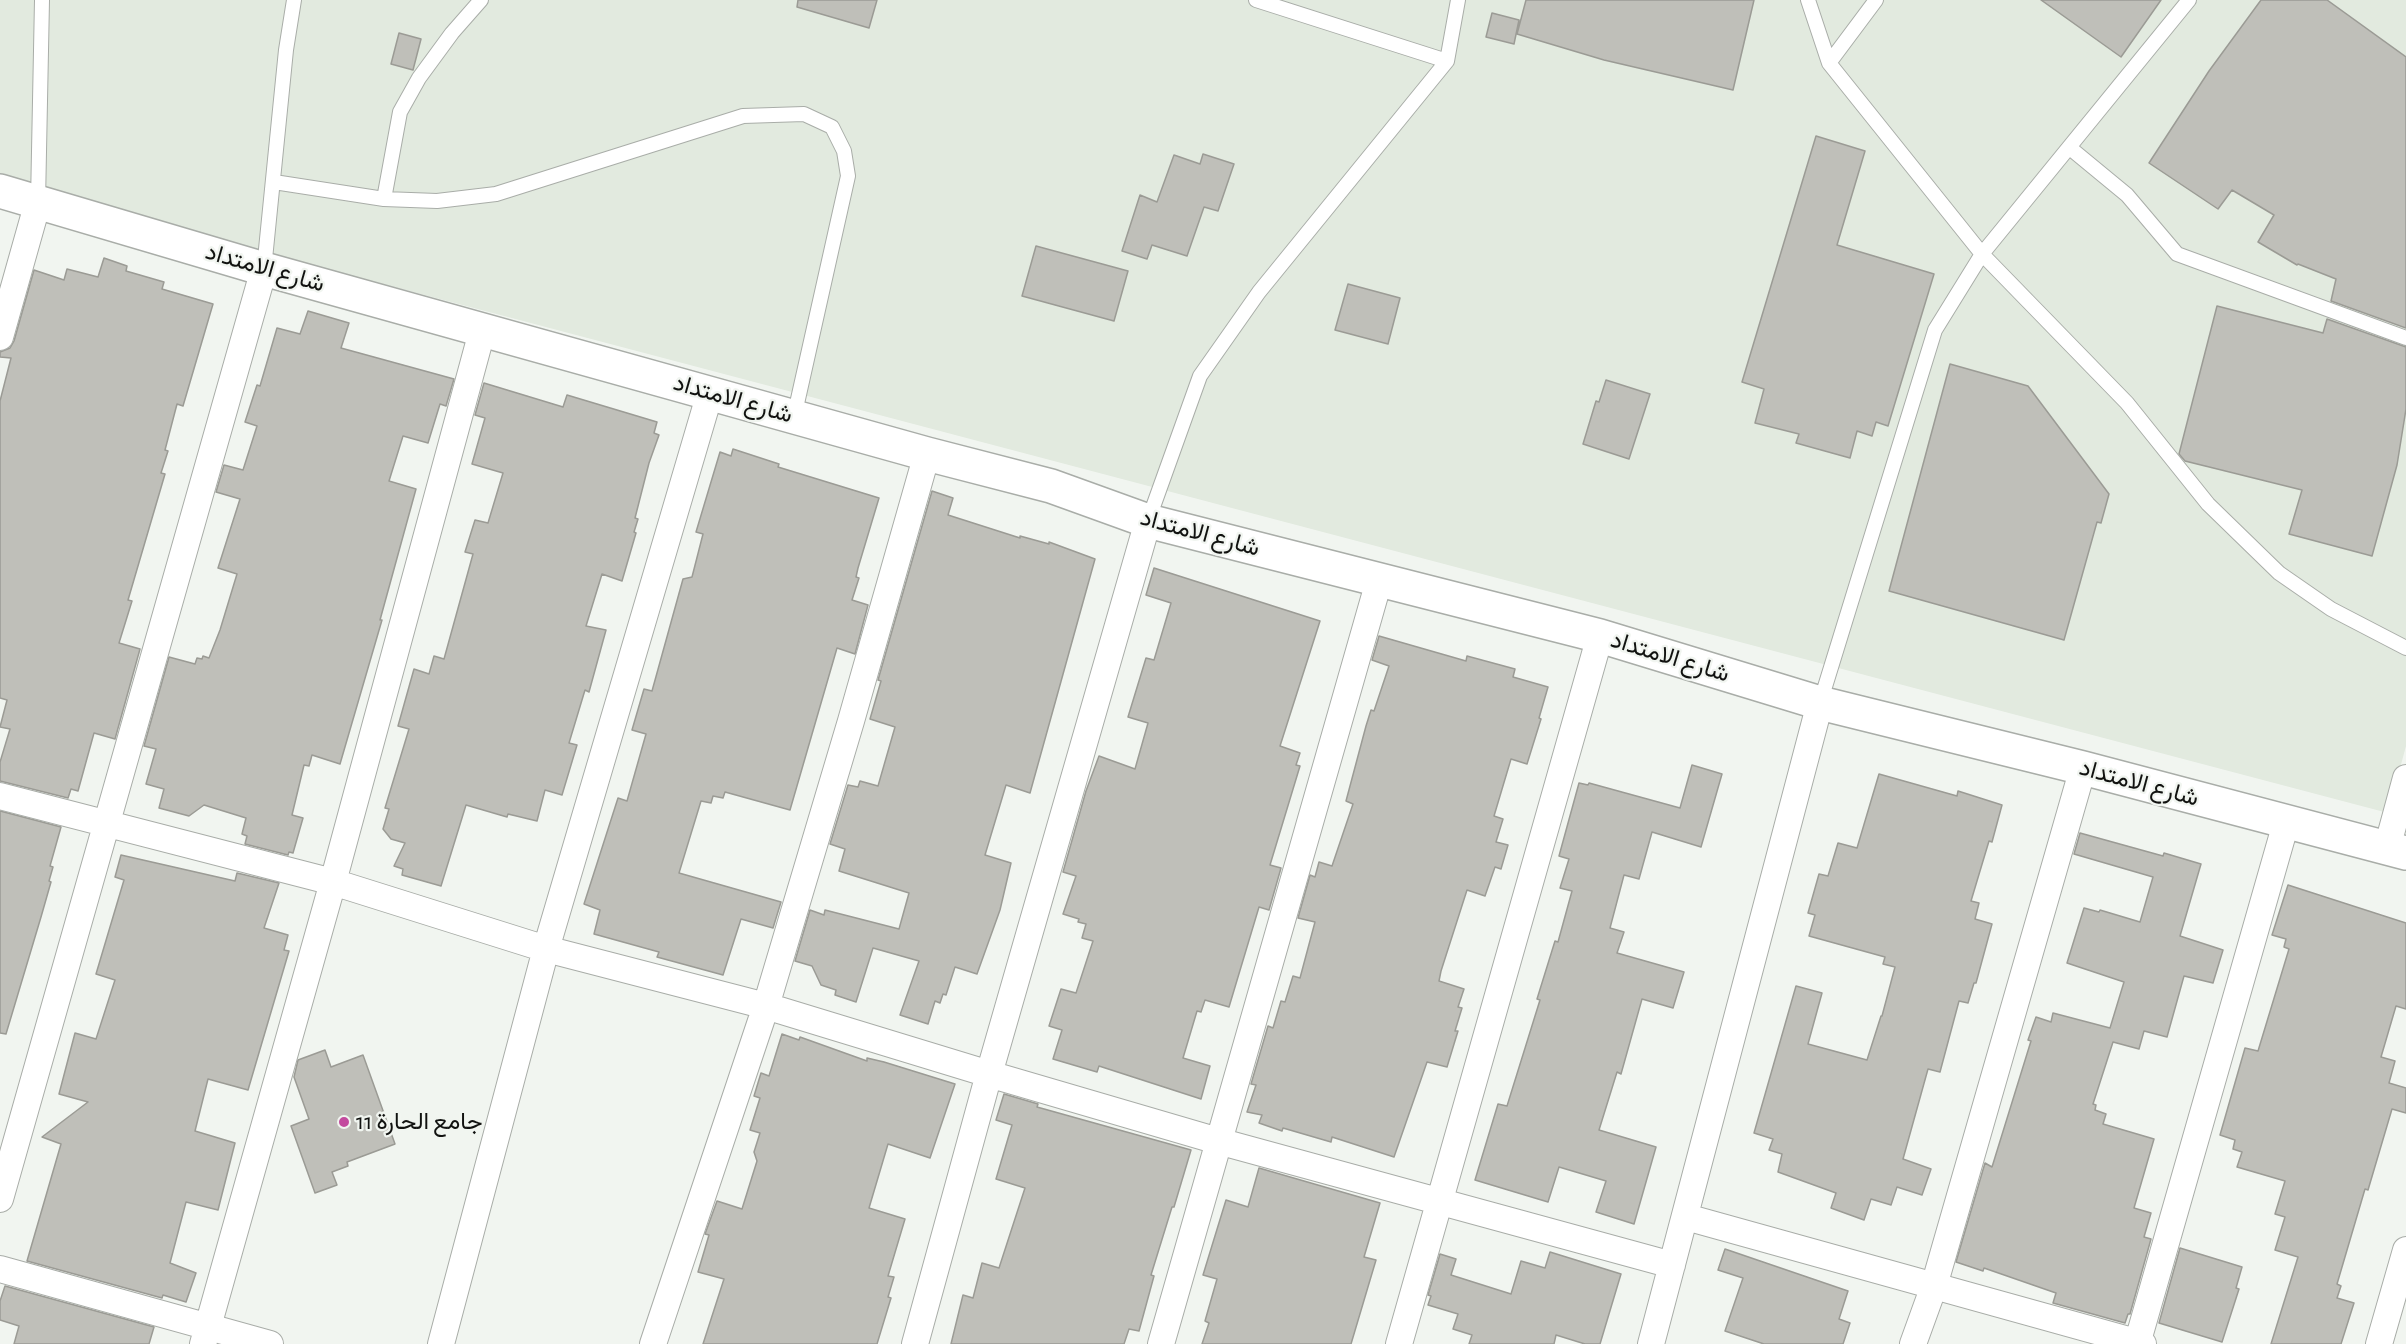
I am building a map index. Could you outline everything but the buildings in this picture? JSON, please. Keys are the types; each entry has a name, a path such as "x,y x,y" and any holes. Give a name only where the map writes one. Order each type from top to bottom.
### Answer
{"street":[{"name":"شارع الامتداد","path":"0,191 794,417 1051,486 1148,521 1600,636 1820,703 2083,768 2396,851"},
{"path":"0,337 38,202"},
{"path":"0,1199 264,268"},
{"path":"205,1335 333,882 483,328"},
{"path":"441,1344 546,949 710,393"},
{"path":"653,1344 766,1006 851,721 927,454"},
{"path":"915,1344 989,1074 1148,521"},
{"path":"1161,1344 1379,581"},
{"path":"1399,1344 1600,636"},
{"path":"1651,1344 1820,703"},
{"path":"1913,1344 1934,1286 2083,768"},
{"path":"2396,851 2406,778"},
{"path":"0,796 333,882 546,949 766,1006 1218,1141 1672,1265"},
{"path":"1686,1217 2140,1344 2286,823"},
{"path":"2379,1344 2406,1250"},
{"path":"0,1269 205,1335 270,1344"}],"lane":[{"path":"38,202 42,0"},
{"path":"264,268 286,50 294,0"},
{"path":"384,199 400,112 419,78 452,33 481,0"},
{"path":"1256,0 1447,61"},
{"path":"1148,521 1200,376 1259,292 1447,61 1458,0"},
{"path":"1808,0 1829,63 1982,254 2127,403 2208,504 2279,573 2331,609 2406,648"},
{"path":"1829,63 1876,0"},
{"path":"1820,703 1935,330 1982,254 2189,0"},
{"path":"274,182 384,199 437,201 496,194 743,116 804,114 832,127 844,151 848,176 794,417"},
{"path":"2070,148 2127,195 2177,254 2406,339"}],"shaded area":[{"path":"0,0 2406,0 2406,746 2388,813 0,183"}],"place":[{"name":"جامع الحارة 11","path":"344,1122"}]}
